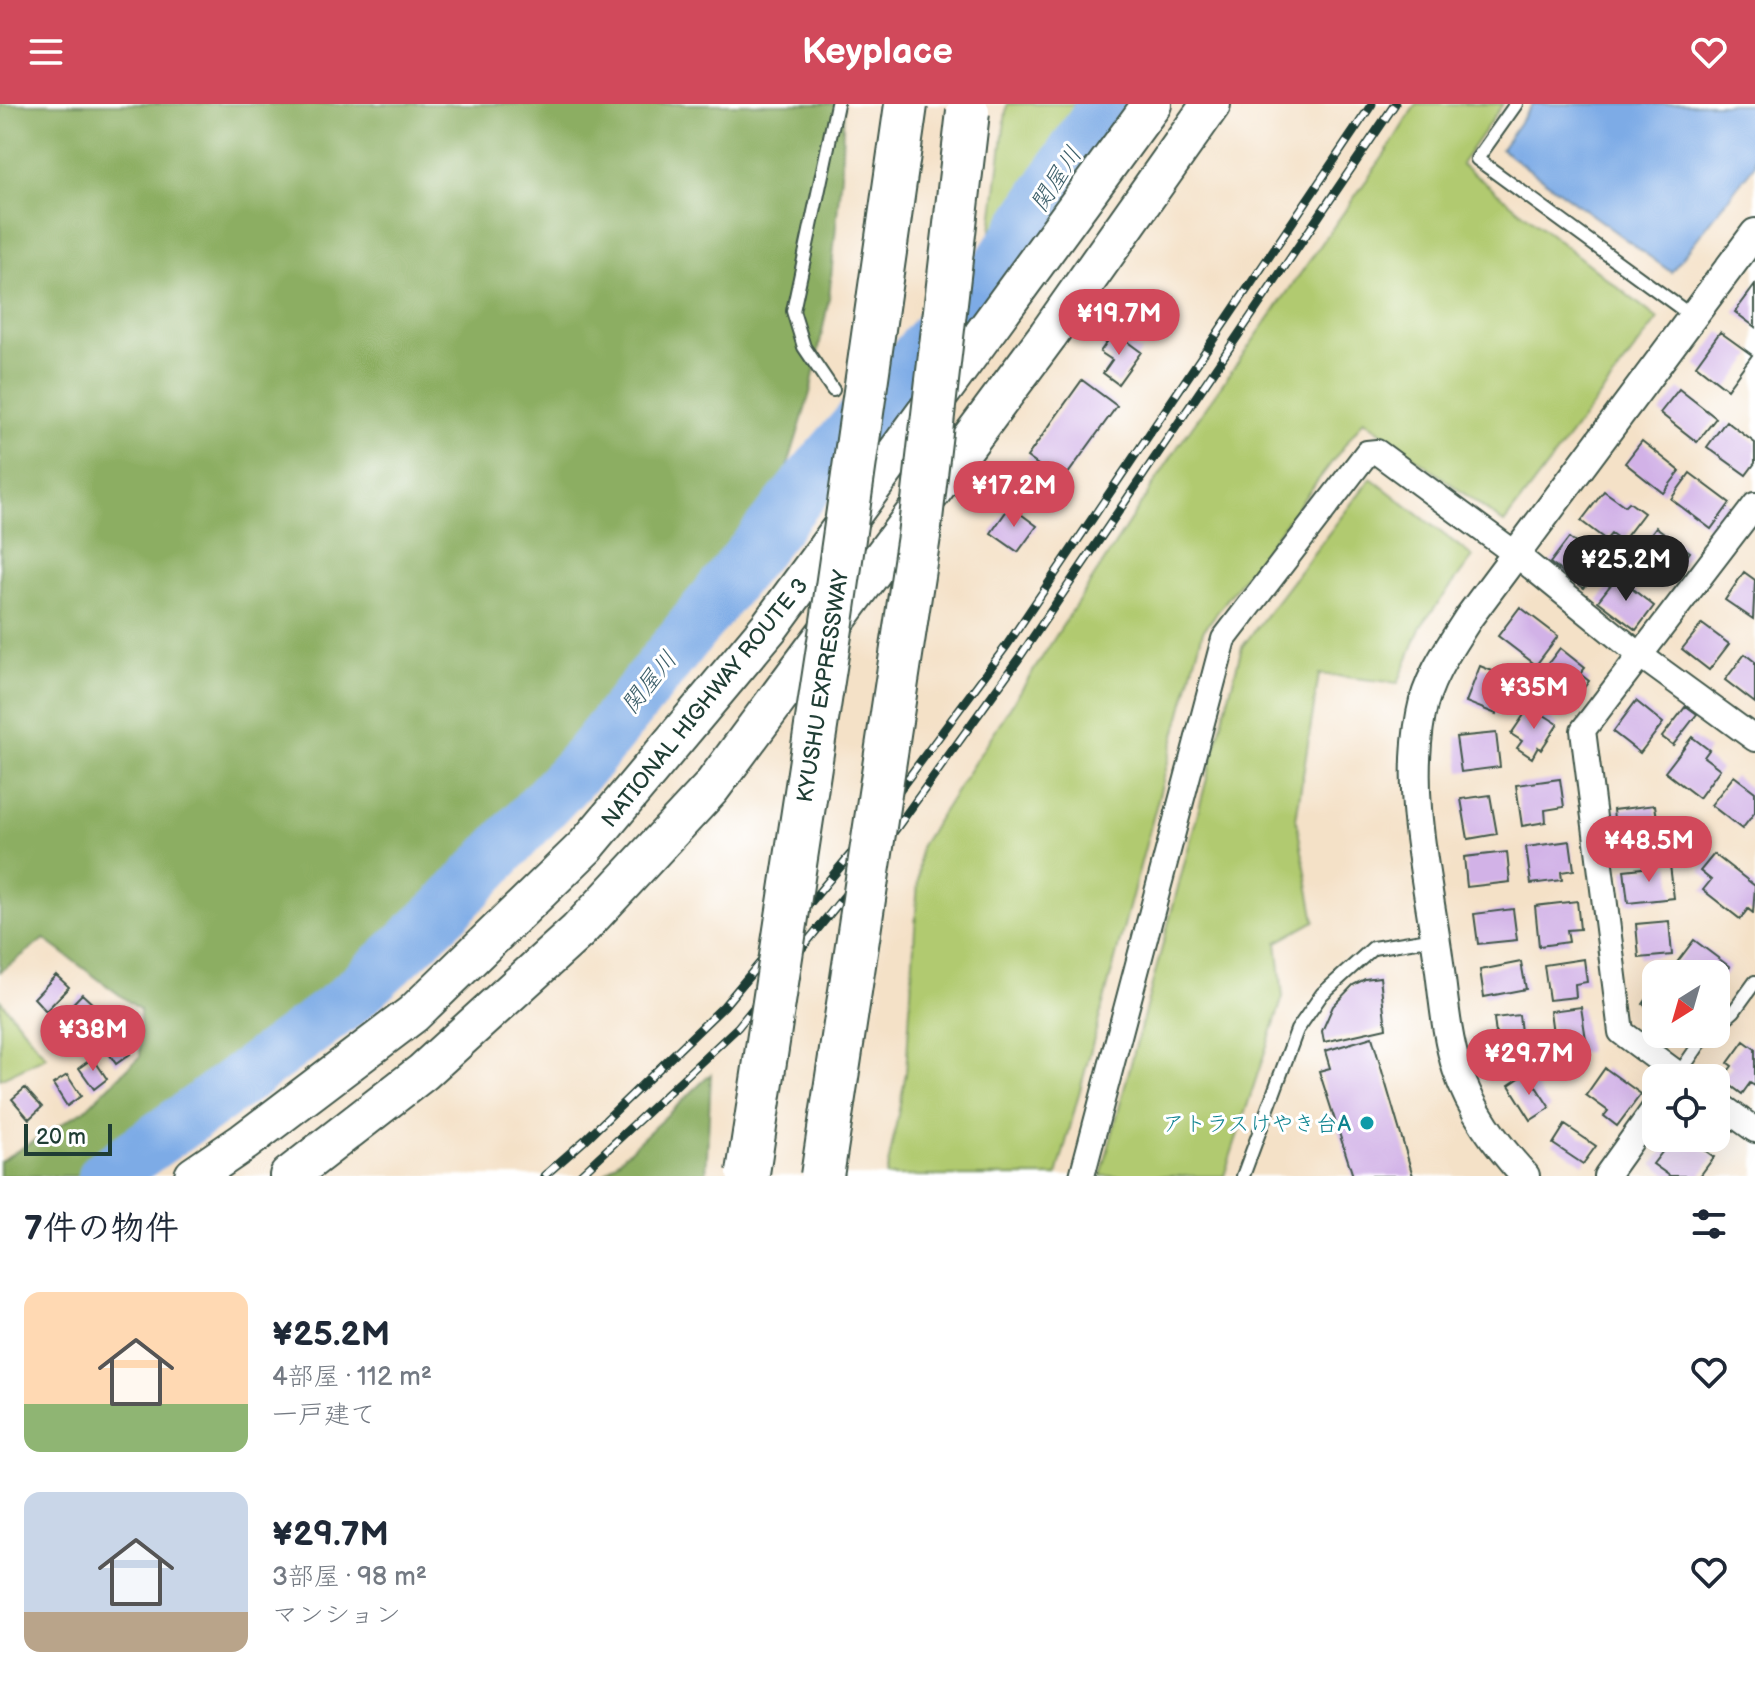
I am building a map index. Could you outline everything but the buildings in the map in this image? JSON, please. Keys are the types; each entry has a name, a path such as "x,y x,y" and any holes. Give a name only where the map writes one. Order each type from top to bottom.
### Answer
{"highway":[{"name":"NATIONAL HIGHWAY ROUTE 3","path":"194,1176 244,1142 413,1014 586,846 770,626 1152,104"},
{"path":"289,1176 423,1072 578,931 711,788 1048,335 1211,104"},
{"name":"KYUSHU EXPRESSWAY","path":"748,1173 833,615 906,105"},
{"path":"822,1176 919,536 968,112"}],"street":[{"path":"1525,1176 1488,1132 1472,1107 1456,1067 1418,818 1416,754 1421,711 1441,661 1469,617 1755,233"},
{"path":"1082,1176 1224,639 1367,453 1377,452 1517,555 1641,656 1755,739"},
{"path":"1662,1064 1621,1032 1583,730 1641,656 1748,531 1755,505"},
{"path":"1730,1112 1755,1130"},
{"path":"1606,1176 1642,1126"}],"lane":[{"path":"833,390 804,347 793,311 837,104"},
{"path":"1516,104 1477,159 1693,317"},
{"path":"1243,1176 1297,1030 1322,994 1373,948 1435,938"},
{"path":"1730,1015 1755,982"}],"green space":[{"path":"0,104 844,104 841,174 829,298 810,393 778,498 684,604 554,783 295,1029 89,1176 0,1176 0,1161 85,1110 140,1056 140,1010 44,939 0,972"},
{"path":"1007,104 1088,104 1020,207 991,230"},
{"path":"1416,104 1503,104 1461,164 1658,319 1504,523 1364,420 1203,631 1057,1176 886,1176 906,1073 920,847 1177,448 1385,154"},
{"path":"1371,478 1473,557 1421,626 1398,683 1319,674 1296,819 1315,921 1277,942 1283,997 1224,1176 1101,1176 1242,647"},
{"path":"0,1000 46,1057 0,1079"},
{"path":"711,1074 706,1176 602,1176"}],"water":[{"path":"1533,104 1755,104 1755,164 1671,272 1501,149"}],"waterway":[{"name":"関屋川","path":"105,1176 345,1003 445,910 589,757 815,475 960,307 998,269 1106,104"}],"railway":[{"path":"544,1176 724,1006 860,843 1007,645 1372,104"},
{"path":"579,1176 738,1027 872,862 1019,658 1395,104"}],"place":[{"name":"アトラスけやき台A","path":"1367,1123"}]}
